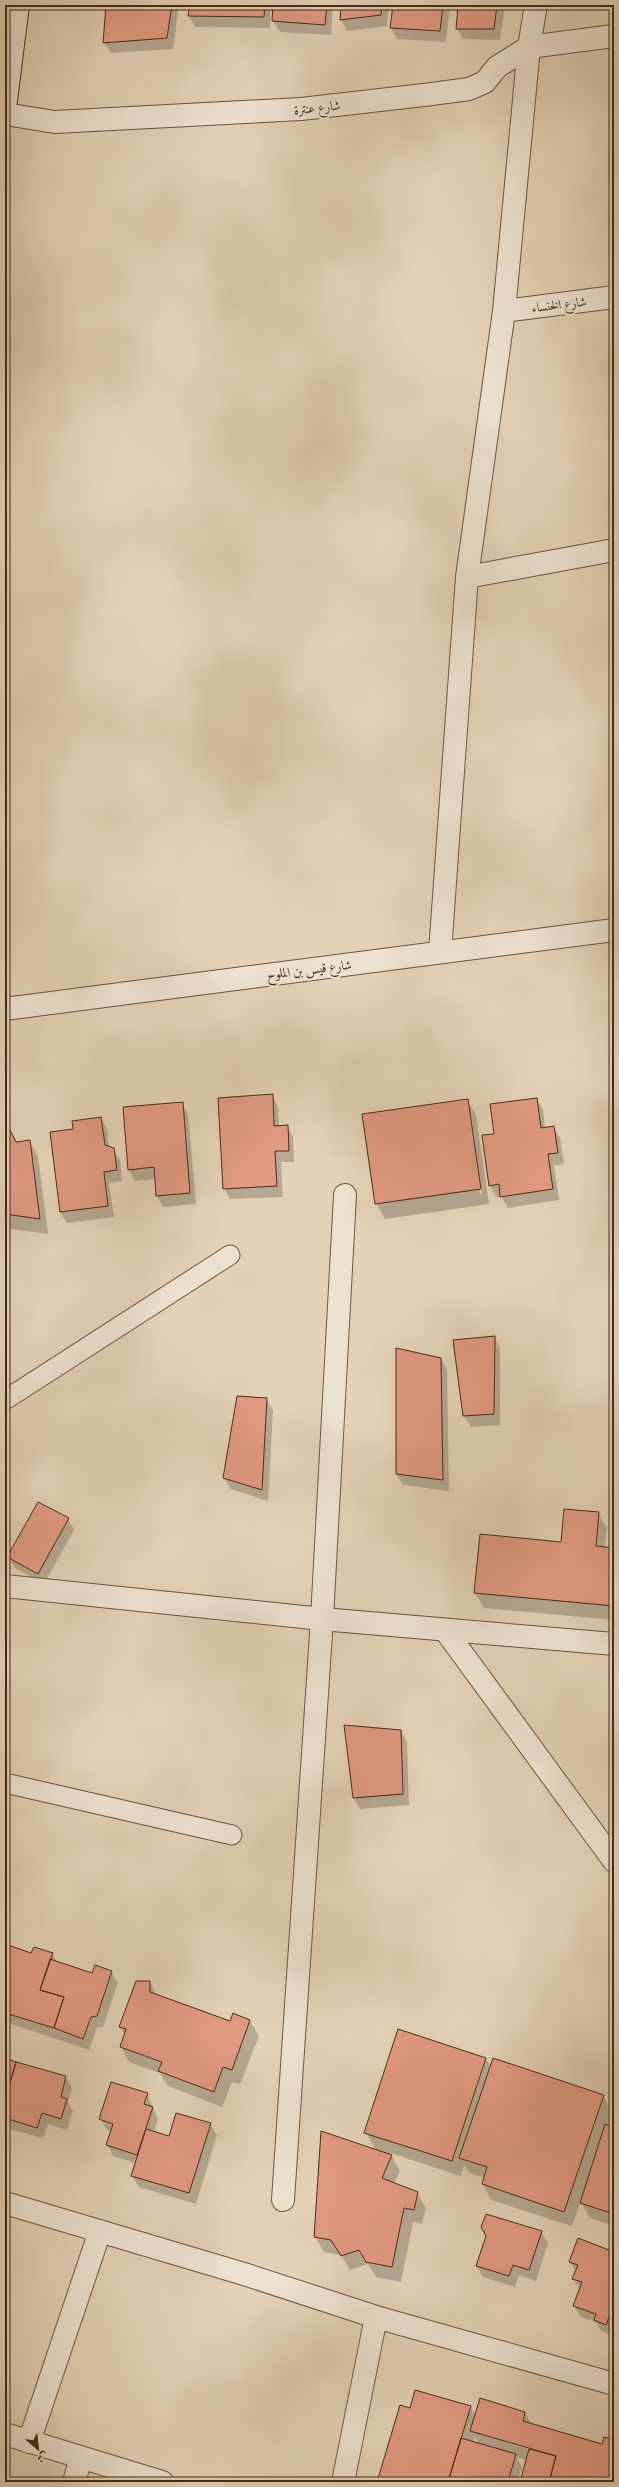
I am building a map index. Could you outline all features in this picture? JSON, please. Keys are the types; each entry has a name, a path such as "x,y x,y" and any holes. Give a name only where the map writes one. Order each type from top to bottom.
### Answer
{"street":[{"path":"5,108 18,5"},
{"path":"440,952 467,577 504,311 529,47 536,5"},
{"name":"شارع عنترة","path":"5,114 55,122 301,110 424,95 469,89 485,82 497,67 529,47 614,36"},
{"name":"شارع الخنساء","path":"504,311 614,297"},
{"path":"467,577 614,550"},
{"name":"شارع قيس بن الملوح","path":"5,1009 614,930"},
{"path":"283,2200 322,1620 345,1195"},
{"path":"5,1586 322,1620 614,1644"},
{"path":"445,1630 614,1861"},
{"path":"6,2206 100,2231 244,2274 376,2317 614,2384"},
{"path":"29,2442 100,2231"},
{"path":"343,2482 376,2317"},
{"path":"5,2434 162,2482"},
{"path":"74,2482 80,2457"}],"lane":[{"path":"5,1400 230,1255"},
{"path":"5,1782 232,1836"}],"building":[{"path":"106,5 172,5 167,38 103,43"},
{"path":"190,5 265,5 264,17 188,16"},
{"path":"273,5 327,5 325,25 272,21"},
{"path":"341,5 382,5 381,15 340,20"},
{"path":"393,5 443,5 440,31 390,28"},
{"path":"458,5 497,5 494,29 456,29"},
{"path":"273,1094 274,1126 288,1125 289,1151 275,1151 277,1186 223,1189 218,1098"},
{"path":"537,1098 541,1128 554,1126 558,1153 548,1154 553,1189 500,1197 499,1184 489,1186 482,1135 494,1134 490,1104"},
{"path":"468,1099 481,1189 375,1204 362,1114"},
{"path":"183,1102 190,1193 156,1196 154,1167 128,1170 123,1107"},
{"path":"101,1117 105,1145 114,1148 117,1170 104,1172 108,1206 60,1212 50,1132 73,1129 72,1121"},
{"path":"7,1124 16,1142 30,1140 40,1219 5,1214 5,1125"},
{"path":"495,1336 494,1414 463,1416 453,1340"},
{"path":"396,1348 441,1358 443,1480 396,1474"},
{"path":"237,1396 267,1398 262,1490 223,1478"},
{"path":"38,1502 69,1518 38,1574 7,1557"},
{"path":"564,1509 599,1512 596,1546 614,1548 614,1606 474,1593 480,1534 561,1542"},
{"path":"344,1725 401,1730 403,1794 353,1798"},
{"path":"8,1945 31,1953 34,1947 53,1953 40,1990 64,1997 54,2028 5,2013 5,1953"},
{"path":"50,1959 92,1973 95,1965 112,1971 97,2016 91,2017 83,2039 54,2028 64,1997 40,1990"},
{"path":"136,1981 150,1981 150,1992 230,2021 233,2013 250,2020 232,2070 223,2067 214,2092 158,2071 162,2062 120,2047 126,2029 119,2027"},
{"path":"398,2029 486,2058 452,2161 364,2133"},
{"path":"5,2058 16,2062 5,2100"},
{"path":"493,2058 604,2095 564,2212 482,2184 487,2167 459,2158"},
{"path":"16,2062 66,2076 61,2097 67,2099 61,2119 42,2113 37,2128 5,2118 5,2100"},
{"path":"111,2082 148,2093 144,2104 153,2107 137,2155 106,2145 113,2124 99,2119"},
{"path":"176,2113 211,2123 189,2193 131,2176 146,2129 169,2136"},
{"path":"605,2124 614,2127 614,2214 580,2203"},
{"path":"321,2131 392,2155 382,2178 418,2192 414,2210 404,2208 392,2267 366,2262 359,2250 341,2256 331,2240 314,2237"},
{"path":"486,2214 542,2231 529,2270 513,2265 509,2276 476,2266 486,2236 481,2227"},
{"path":"578,2238 614,2252 614,2303 606,2325 594,2320 596,2314 573,2306 582,2282 572,2279 578,2265 569,2262"},
{"path":"415,2390 471,2406 448,2482 377,2482 400,2405 410,2408"},
{"path":"480,2398 525,2412 523,2421 602,2444 604,2437 614,2440 614,2482 549,2482 556,2456 470,2431"},
{"path":"461,2438 516,2454 508,2482 448,2482"},
{"path":"529,2449 556,2456 549,2482 520,2482"}]}
